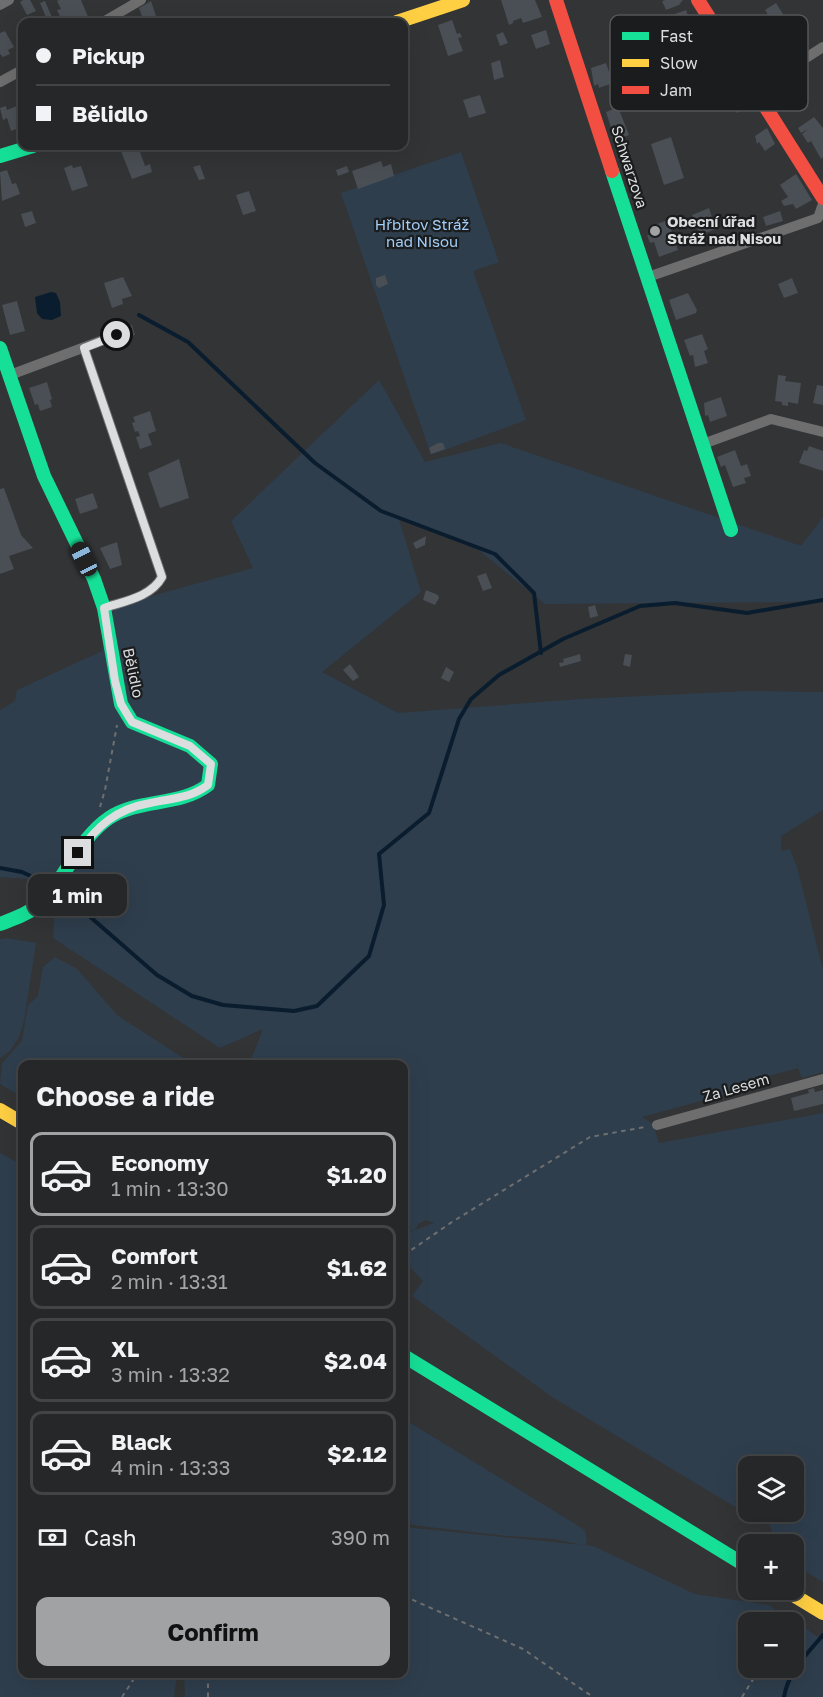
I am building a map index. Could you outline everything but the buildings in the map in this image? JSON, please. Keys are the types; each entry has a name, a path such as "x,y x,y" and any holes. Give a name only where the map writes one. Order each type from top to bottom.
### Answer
{"street":[{"path":"0,5 9,0"},
{"path":"111,18 141,0"},
{"path":"408,18 463,0"},
{"name":"Schwarzova","path":"556,0 731,530"},
{"path":"698,0 708,15"},
{"path":"808,57 823,47"},
{"path":"0,82 18,72"},
{"path":"769,111 823,198"},
{"path":"0,156 20,150"},
{"path":"648,277 818,218 823,204"},
{"path":"10,375 117,335"},
{"name":"Bělidlo","path":"0,348 44,476 94,579 104,608 121,704 132,722 190,746 211,764 208,785 194,795 146,803 109,817 90,835 41,905 0,924"},
{"path":"84,348 162,577 156,587 145,594 104,608"},
{"path":"703,444 771,419 823,432"},
{"name":"Za Lesem","path":"657,1125 823,1079"},
{"path":"0,1110 18,1121"},
{"path":"408,1358 738,1561"},
{"path":"802,1600 823,1613"}],"path":[{"path":"98,813 105,790 121,704"},
{"path":"408,1252 452,1222 590,1137 657,1125"},
{"path":"408,1598 523,1649 593,1697"},
{"path":"122,1697 134,1678"},
{"path":"208,1678 208,1697"},
{"path":"742,1697 754,1678"}],"green space":[{"name":"Hřbitov Stráž nad Nisou","path":"461,152 499,262 473,271 526,420 431,455 341,193"},
{"path":"379,380 425,462 501,443 801,546 823,517 823,600 545,604 474,546 399,519 421,592 322,672 398,713 580,699 747,691 823,692 823,810 781,836 781,851 790,849 797,867 823,970 823,1072 802,1078 798,1068 754,1080 756,1086 642,1117 653,1124 659,1143 823,1113 823,1582 804,1571 804,1534 773,1534 768,1522 804,1522 804,1456 738,1456 738,1509 552,1397 412,1296 423,1281 408,1265 408,1233 434,1223 426,1220 418,1224 416,1229 408,1232 408,1060 251,1060 263,1029 220,1048 53,938 57,881 0,877 0,710 15,701 17,690 102,651 108,608 253,568 231,521"},
{"path":"0,939 36,943 24,1021 19,1037 10,1051 0,1058"},
{"path":"55,957 77,969 117,1015 186,1060 18,1060 18,1095 0,1084 2,1063 22,1041 28,1005 38,996 43,967"},
{"path":"0,1153 18,1163 18,1678 176,1678 174,1697 0,1697"},
{"path":"408,1421 585,1530 587,1542 585,1545 593,1546 695,1594 769,1605 780,1612 738,1612 738,1678 804,1678 804,1628 823,1640 823,1697 185,1697 184,1678 408,1678 408,1527 583,1545 554,1539 408,1524"}],"shaded area":[{"path":"51,292 56,293 60,302 61,316 52,320 42,319 37,313 35,297"}],"waterway":[{"path":"139,315 188,342 315,463 381,511 495,554 534,593 541,653"},
{"path":"57,888 157,975 192,996 223,1005 294,1011 317,1006 369,956 384,905 379,854 429,813 459,719 471,699 499,675 563,639 640,606 675,603 747,613 823,600"},
{"path":"0,868 22,872 50,885"},
{"path":"784,1697 794,1671 823,1635"}],"traffic: fast":[{"path":"0,156 20,150"},
{"path":"612,171 731,530"},
{"path":"0,348 44,476 94,579 104,608 121,704 132,722 190,746 211,764 208,785 197,792 185,797 133,808 109,818 88,837 56,884 37,906 0,924"},
{"path":"408,1358 738,1561"}],"traffic: slow":[{"path":"408,18 463,0"},
{"path":"0,1110 18,1121"},
{"path":"802,1600 823,1613"}],"traffic: jam":[{"path":"556,0 612,171"},
{"path":"698,0 707,15"},
{"path":"768,111 823,198"}],"place":[{"name":"Obecní úřad Stráž nad Nisou","path":"655,231"}],"route":[{"path":"78,853 90,835 109,817 146,803 194,795 208,785 211,764 190,746 132,722 121,704 115,681 104,608 145,594 156,587 162,577 84,348 117,335"}]}
